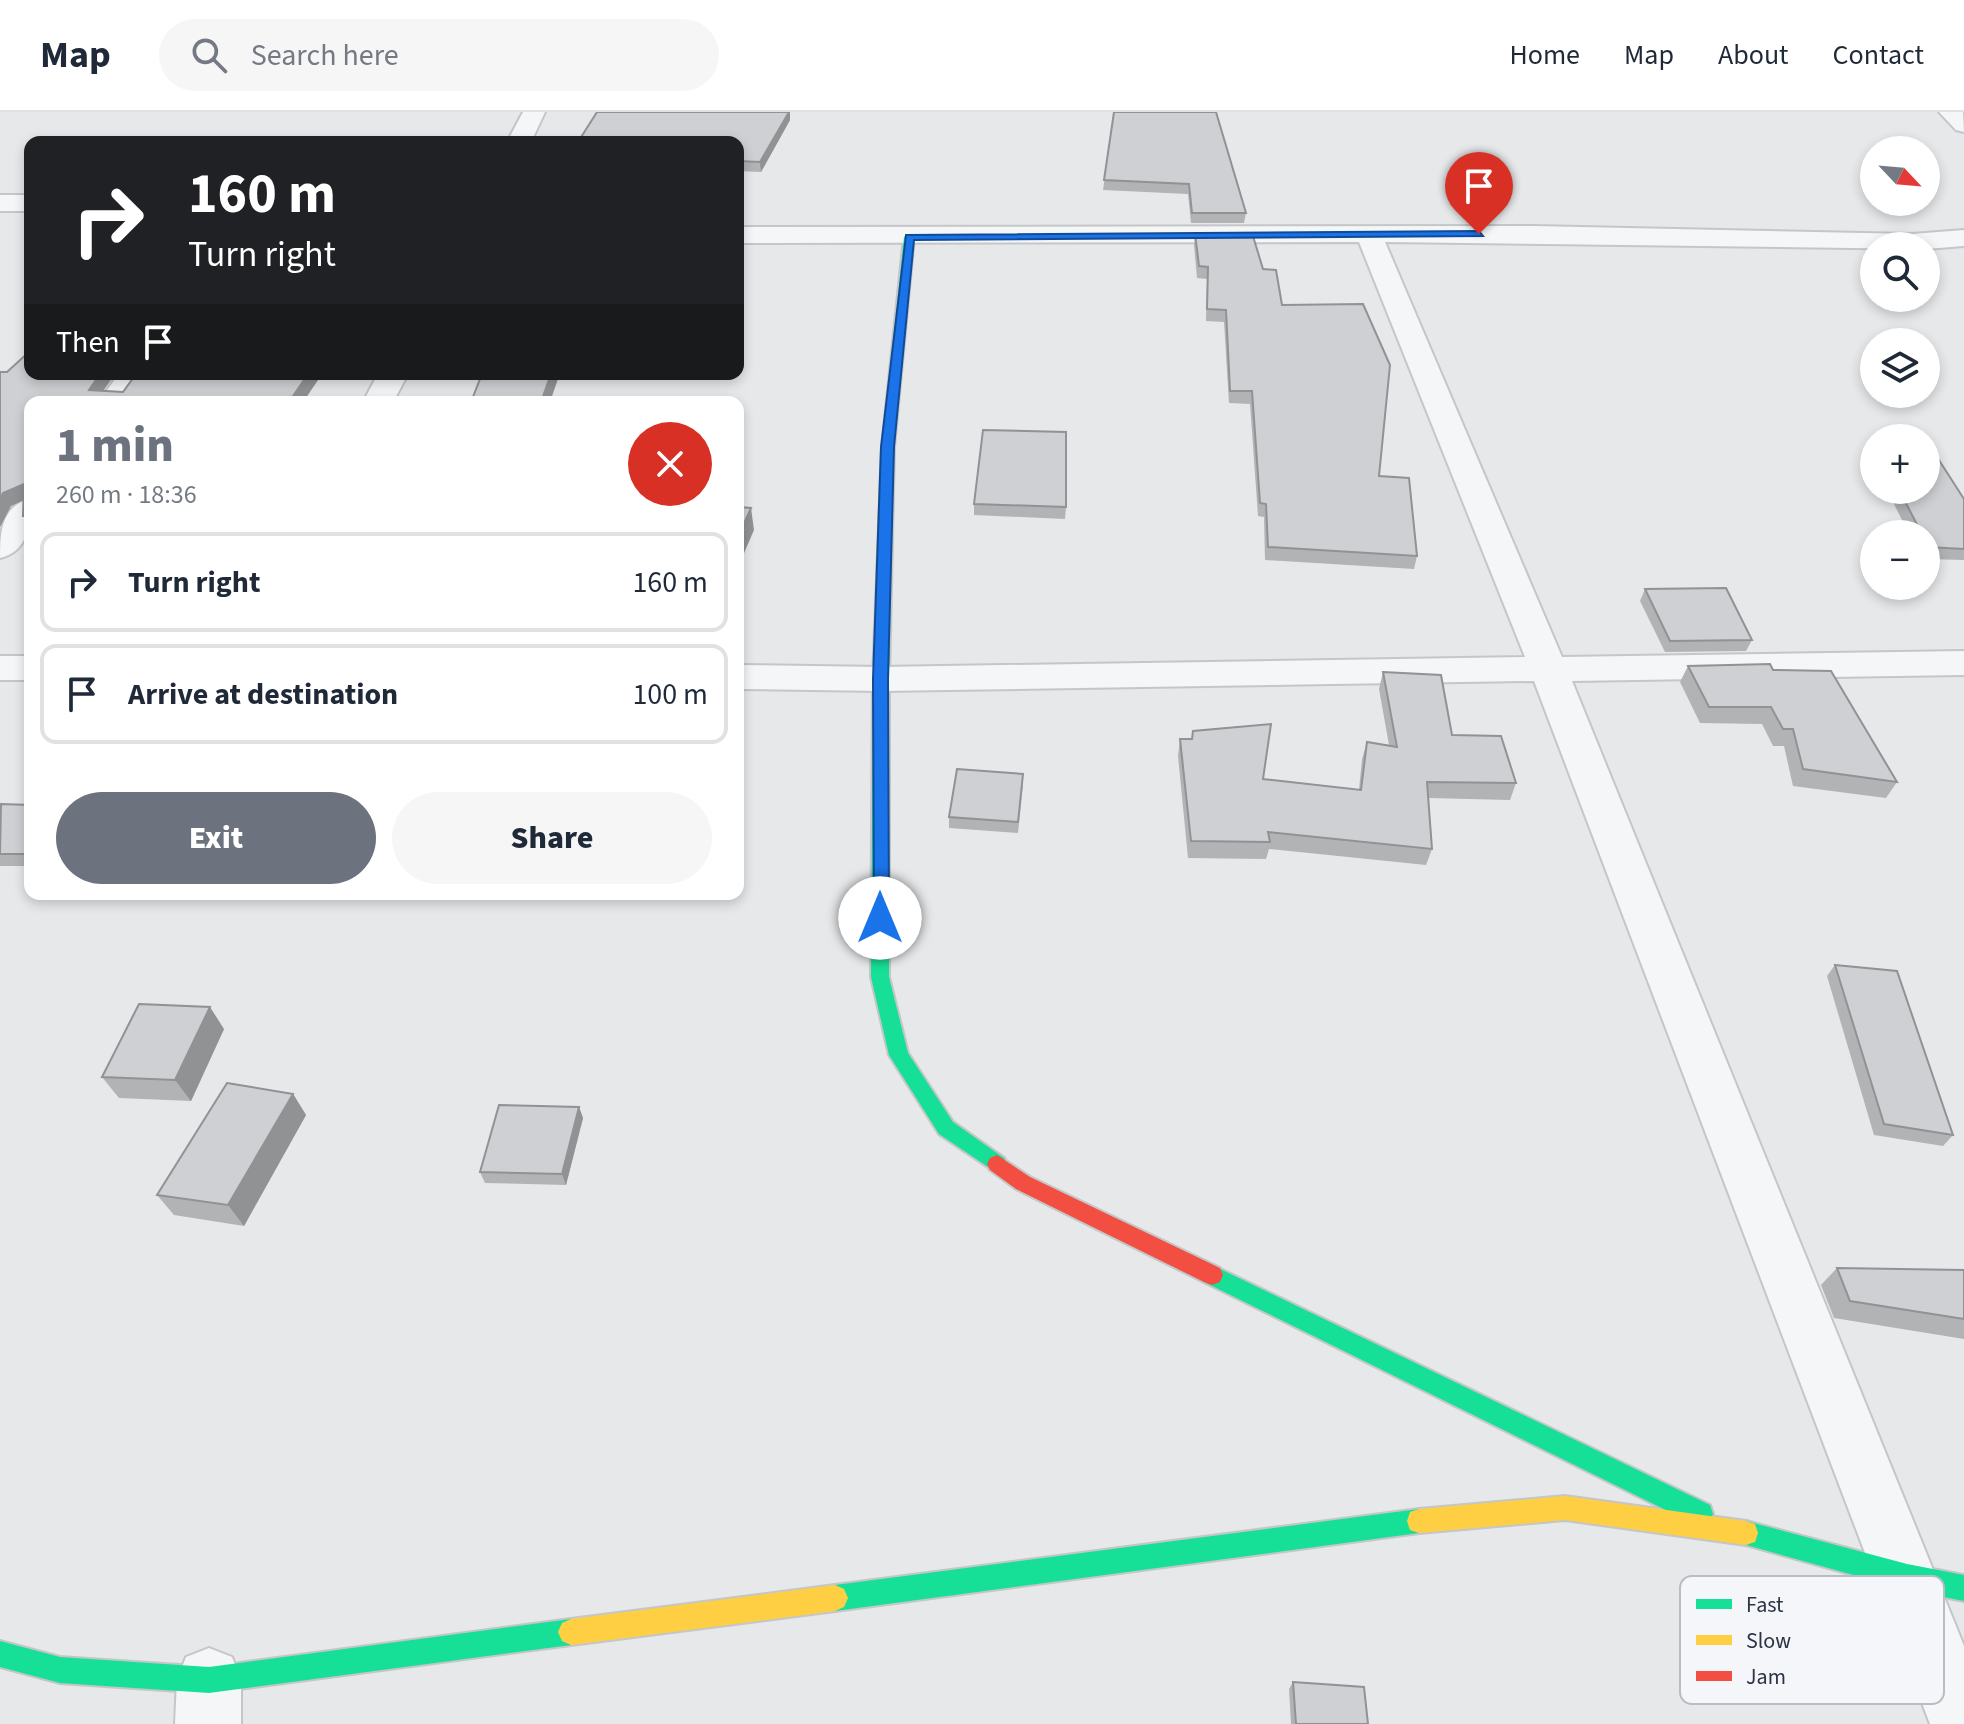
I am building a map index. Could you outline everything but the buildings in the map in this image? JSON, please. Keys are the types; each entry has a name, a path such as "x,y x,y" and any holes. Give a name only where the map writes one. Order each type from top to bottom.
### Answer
{"street":[{"path":"522,136 534,112"},
{"path":"1950,112 1964,125"},
{"path":"0,203 24,203"},
{"path":"1369,234 1548,669 1933,1576"},
{"path":"744,235 1549,234 1912,242 1964,238"},
{"path":"909,237 888,447 881,679 880,977 899,1055 946,1128 1023,1183 1732,1529"},
{"path":"118,396 130,380"},
{"path":"0,548 24,517"},
{"path":"744,677 881,679 1964,663"},
{"path":"0,668 24,668"},
{"path":"0,1654 208,1702 1473,1514 1565,1508 1732,1529 1913,1576"},
{"path":"1944,1624 1963,1724"}],"traffic: fast":[{"path":"909,237 888,447 881,679 880,977 899,1055 946,1128 997,1164"},
{"path":"1212,1275 1701,1514"},
{"path":"835,1598 1419,1521"},
{"path":"1746,1533 1903,1576"},
{"path":"1944,1584 1964,1588"},
{"path":"0,1654 60,1670 209,1680 571,1632"}],"traffic: slow":[{"path":"1419,1521 1565,1508 1746,1533"},
{"path":"571,1632 835,1598"}],"traffic: jam":[{"path":"997,1164 1023,1183 1212,1275"}],"route":[{"path":"880,918 881,679 888,447 909,237 1479,234"}]}
